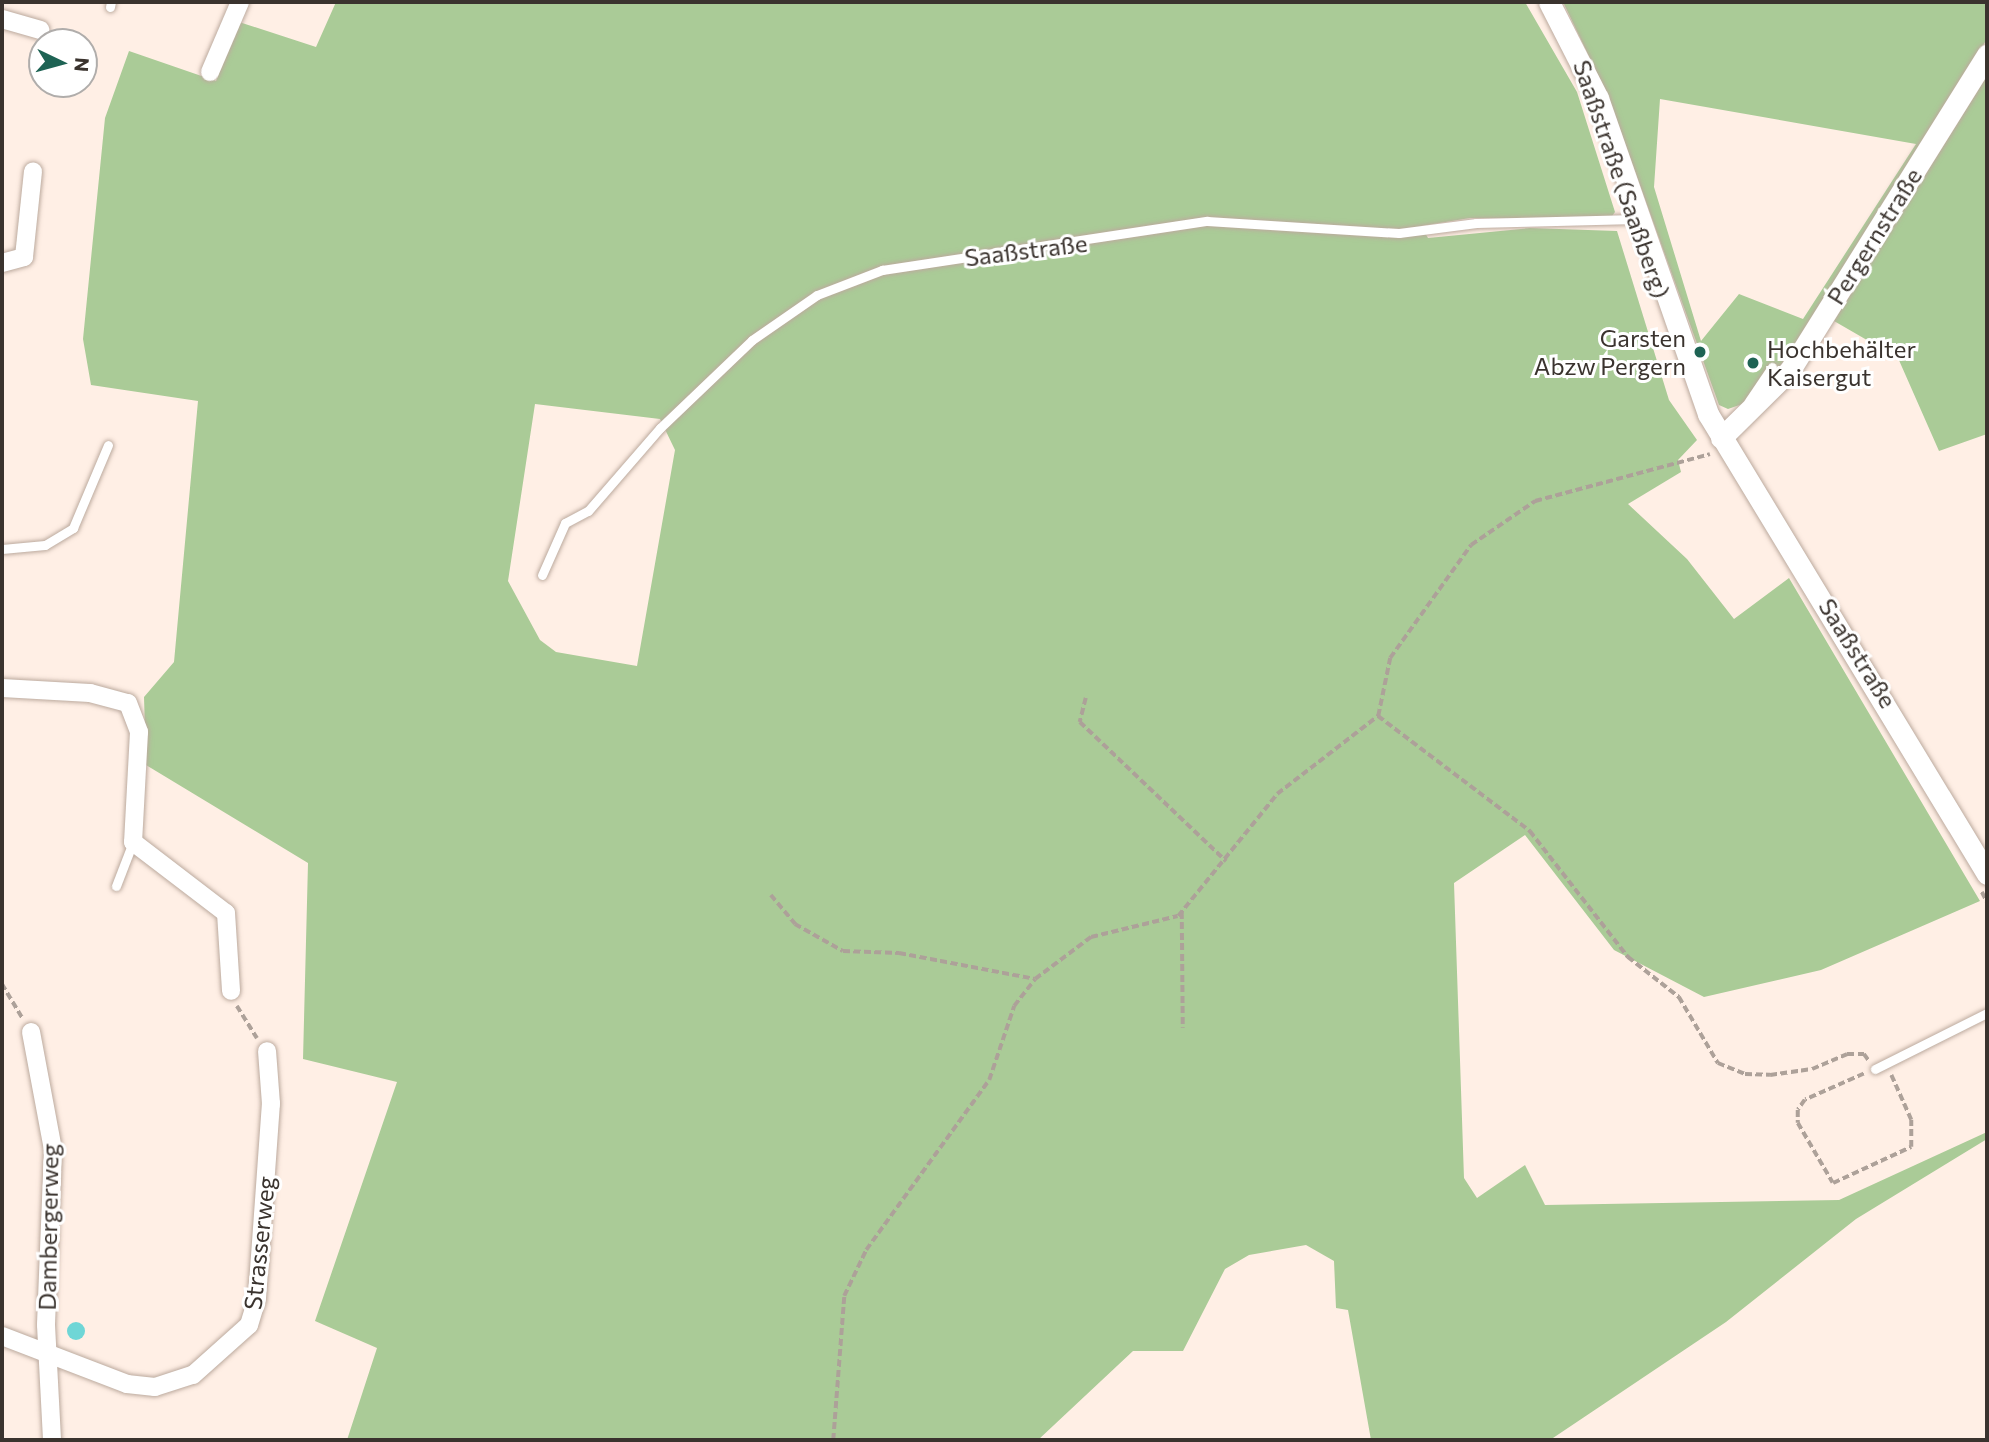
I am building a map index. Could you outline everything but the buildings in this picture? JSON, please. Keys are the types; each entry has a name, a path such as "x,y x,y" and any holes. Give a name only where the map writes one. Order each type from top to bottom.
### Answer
{"street":[{"path":"210,72 240,2"},
{"name":"Saaßstraße (Saaßberg)","path":"1549,2 1598,98 1681,351 1724,443"},
{"path":"2,19 33,28"},
{"name":"Pergernstraße","path":"1724,443 1790,370 1987,55"},
{"path":"2,263 24,257 33,172"},
{"name":"Saaßstraße","path":"1724,443 1876,681 1987,874"},
{"path":"2,688 90,693 128,703 139,732 133,842 226,913 231,991"},
{"name":"Dambergerweg","path":"30,1032 53,1150 47,1354 52,1440"},
{"name":"Strasserweg","path":"2,1336 127,1384 172,1385 192,1375 248,1325 257,1298 270,1118 267,1051"}],"lane":[{"name":"Saaßstraße","path":"542,575 565,523 589,511 660,428 752,340 817,295 882,270 1207,221 1399,233 1476,223 1636,219"},
{"path":"1747,416 1754,390 1772,367"},
{"path":"2,549 45,545 73,528 108,445"},
{"path":"116,886 133,842"},
{"path":"1875,1069 1987,1013"}],"path":[{"path":"833,1440 844,1296 866,1250 989,1080 1014,1006 1035,979 1091,937 1182,912 1226,861 1277,793 1378,716 1390,658 1471,545 1535,501 1724,443"},
{"path":"1086,698 1080,722 1226,861"},
{"path":"1378,716 1530,831 1628,957 1679,997 1718,1063 1730,1071 1770,1075 1864,1054 1875,1069 1805,1100 1798,1110 1798,1123 1833,1183 1910,1147 1911,1120 1886,1065"},
{"path":"771,895 795,924 843,951 899,953 1035,979"},
{"path":"1182,912 1183,1028"},
{"path":"2,984 30,1032"},
{"path":"231,991 267,1051"}],"green space":[{"path":"336,2 1525,2 1577,92 1615,212 1610,219 1470,218 1421,226 1428,238 1530,228 1617,231 1669,400 1697,440 1678,460 1681,472 1628,504 1687,559 1734,619 1789,578 1980,901 1821,970 1704,997 1614,950 1525,835 1454,883 1464,1178 1477,1198 1525,1165 1545,1205 1839,1200 1987,1132 1987,1139 1856,1219 1726,1322 1550,1440 1371,1440 1348,1310 1336,1308 1334,1261 1306,1245 1249,1255 1225,1269 1183,1351 1133,1351 1038,1440 347,1440 377,1348 315,1321 397,1082 303,1059 308,863 146,765 144,697 174,662 198,401 91,385 83,339 105,118 129,51 216,81 239,22 316,47","holes":["535,404 660,419 675,450 637,666 556,652 540,640 508,581"]},
{"path":"1563,2 1987,3 1987,39 1802,337 1754,400 1728,409 1719,405 1608,96","holes":["1660,99 1916,144 1803,319 1739,294 1701,341 1654,187"]},
{"path":"1987,76 1987,434 1939,451 1898,358 1834,321"}],"water":[{"path":"76,1322 84,1327 85,1331 80,1339 76,1340 68,1335 67,1331 72,1323"}],"place":[{"name":"Garsten Abzw Pergern","path":"1700,352"},
{"name":"Hochbehälter Kaisergut","path":"1753,363"}]}
